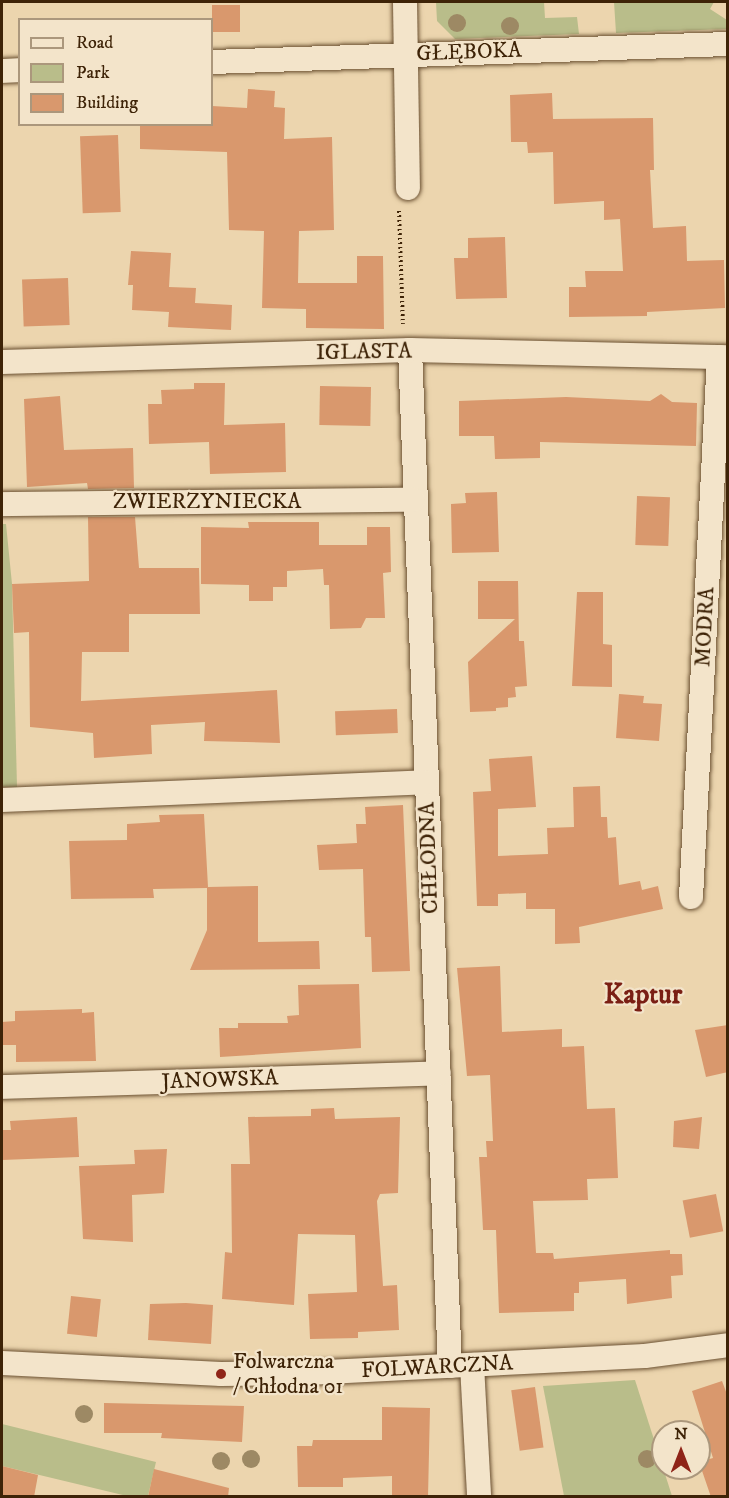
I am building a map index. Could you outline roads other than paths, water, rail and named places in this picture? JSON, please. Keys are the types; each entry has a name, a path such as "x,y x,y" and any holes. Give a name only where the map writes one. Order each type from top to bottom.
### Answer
{"street":[{"path":"405,2 408,188"},
{"name":"GŁĘBOKA","path":"213,62 728,44"},
{"path":"2,71 18,70"},
{"name":"IGLASTA","path":"2,362 410,350 723,357"},
{"name":"CHŁODNA","path":"410,350 413,500 439,1073 461,1365 479,1497"},
{"name":"MODRA","path":"691,897 723,357"},
{"name":"ZWIERZYNIECKA","path":"2,504 413,500"},
{"path":"2,800 426,783"},
{"name":"JANOWSKA","path":"2,1087 439,1073"},
{"name":"FOLWARCZNA","path":"2,1362 221,1374 645,1356 728,1345"}],"place":[{"name":"Folwarczna / Chłodna 01","path":"221,1374"}],"district":[{"name":"Kaptur","path":"643,995"}]}
